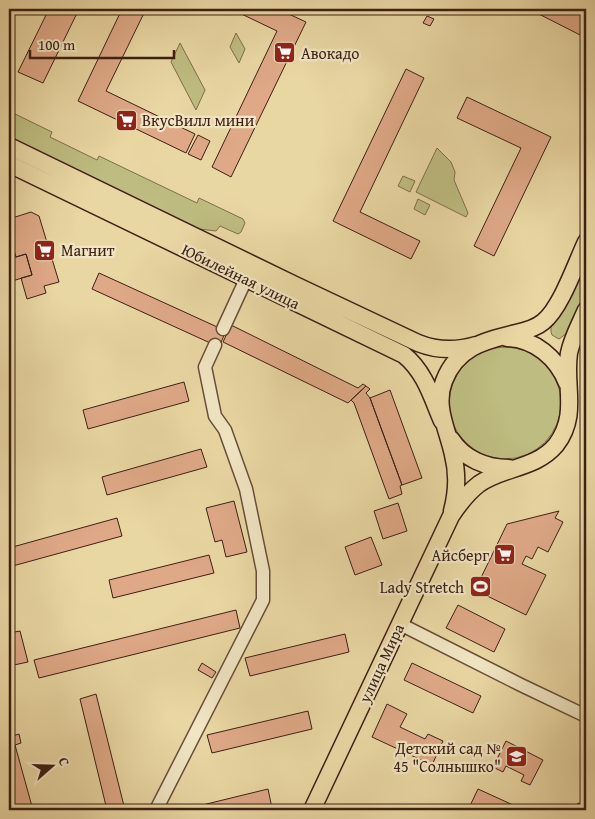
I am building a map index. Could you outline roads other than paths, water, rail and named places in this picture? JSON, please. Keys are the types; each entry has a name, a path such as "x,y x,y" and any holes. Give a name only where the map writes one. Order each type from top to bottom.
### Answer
{"main road":[{"name":"Юбилейная улица","path":"9,146 295,286 418,343 437,349 449,350 466,348 482,343"},
{"name":"Юбилейная улица","path":"9,164 404,355 412,361 423,377 445,427"},
{"name":"улица Мира","path":"482,343 526,331 544,322 558,303 586,242"},
{"name":"улица Мира","path":"312,810 451,516 468,493 480,484 489,478 523,466 546,455 562,435 567,423 570,407 568,386 570,350 586,310"},
{"name":"улица Мира","path":"451,516 457,478 440,396 448,372 465,352 482,343 500,338 513,338 538,347 548,354 557,364 568,386"},
{"name":"улица Мира","path":"445,427 463,453 485,466 498,468 523,466"}],"street":[{"path":"222,329 246,279"},
{"path":"156,810 263,600 263,571 246,489 225,430 215,416 204,367 215,345"},
{"path":"400,624 586,716"}],"place":[{"name":"Авокадо","path":"285,53"},
{"name":"ВкусВилл мини","path":"126,120"},
{"name":"Магнит","path":"45,250"},
{"name":"Айсберг","path":"505,555"},
{"name":"Lady Stretch","path":"480,587"},
{"name":"Детский сад № 45 \"Солнышко\"","path":"517,757"}]}
